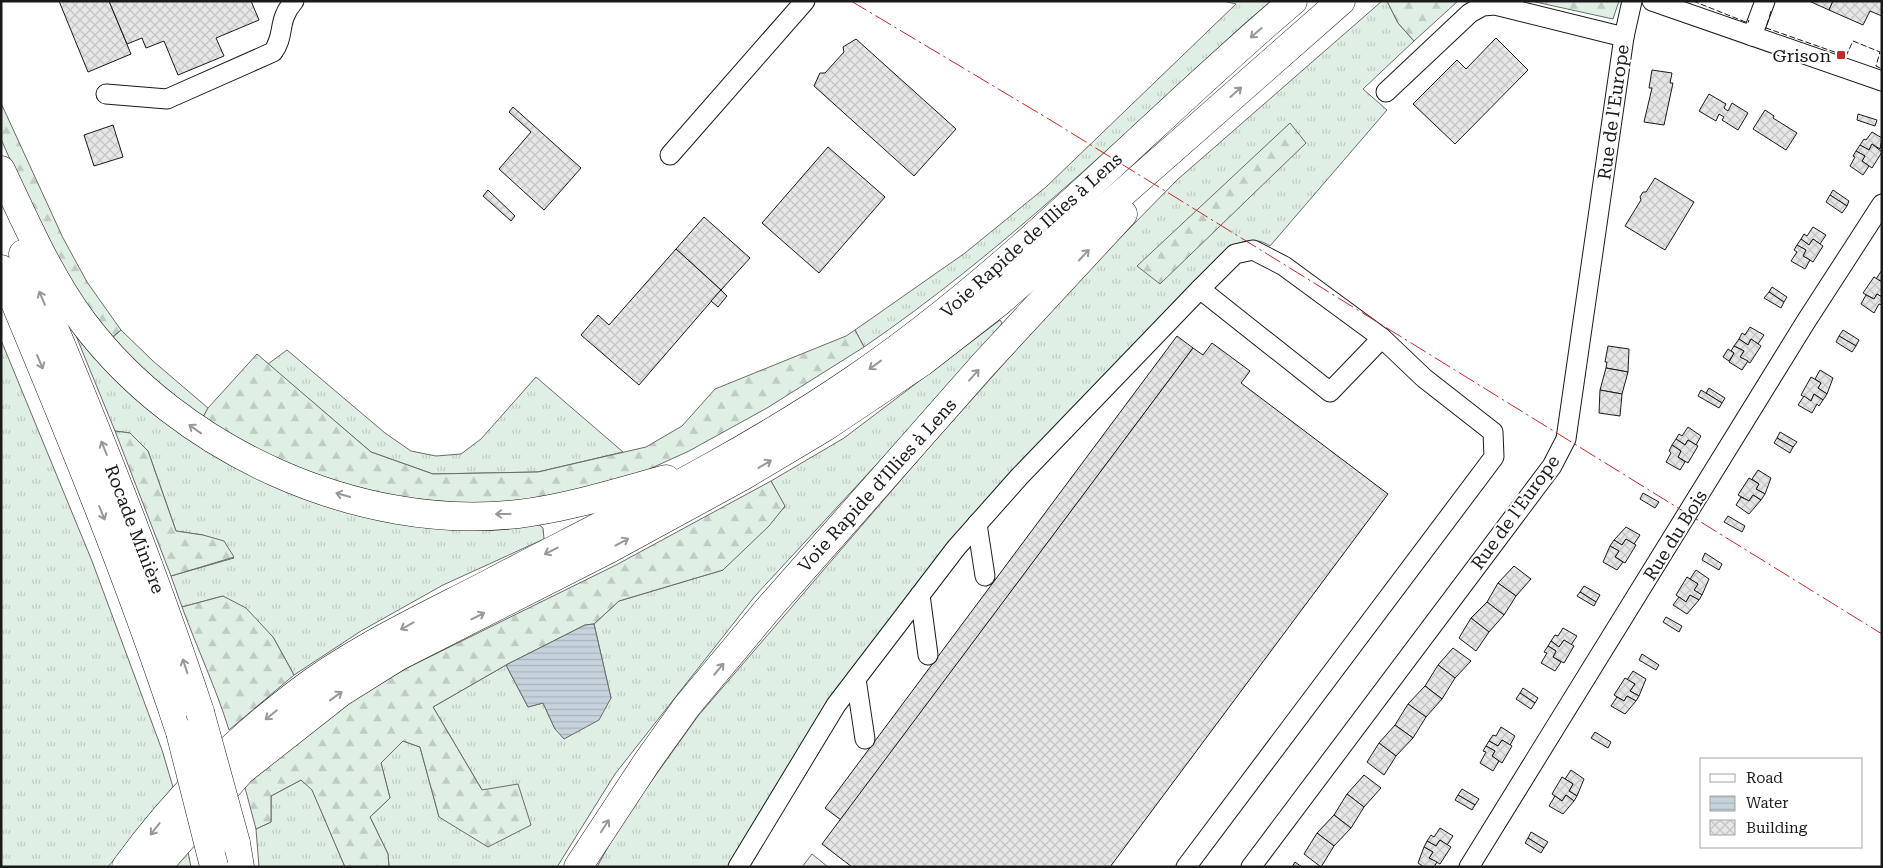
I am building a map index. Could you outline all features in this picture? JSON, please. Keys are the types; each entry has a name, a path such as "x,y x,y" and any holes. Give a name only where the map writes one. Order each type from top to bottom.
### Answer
{"highway":[{"name":"Voie Rapide de Illies à Lens","path":"718,465 839,390 915,336 992,274 1211,72 1293,1"},
{"path":"157,867 241,771 340,693 399,656 694,504 825,427 922,362 999,302 1341,1"},
{"name":"Voie Rapide d’Illies à Lens","path":"578,867 647,762 688,706 768,609 1068,271 1177,162 1200,124"},
{"path":"1,170 42,259 82,321 104,348 148,392 202,434 287,477 338,494 413,512 470,515 517,514 560,507 718,465"},
{"name":"Rocade Minière","path":"1,202 131,517 166,608 200,712 226,860"},
{"name":"Rocade Minière","path":"1,269 114,543 147,631 180,732 226,860"},
{"path":"126,867 173,806 248,733 298,692 408,626 718,465"}],"street":[{"path":"106,94 167,99 273,52 280,42 283,17 294,1"},
{"path":"670,155 805,1"},
{"name":"Rue de l'Europe","path":"1251,867 1552,466 1566,439 1624,37 1632,1"},
{"path":"1652,1 1882,80"},
{"path":"1752,36 1766,1"},
{"path":"1386,92 1470,13 1483,6 1496,6 1624,37"},
{"name":"Rue du Bois","path":"1469,867 1805,323 1882,204"},
{"path":"738,867 836,705 977,524 1235,254 1253,250 1284,266 1382,338 1424,378 1493,432 1494,457 1186,867"},
{"path":"1200,289 1330,392 1382,338"},
{"path":"977,524 985,576"},
{"path":"920,595 928,655"},
{"path":"856,679 864,739"}],"green space":[{"path":"1223,1 1271,1 1106,151 1012,233 915,311 864,347 855,330 965,253 1046,187 1236,4"},
{"path":"1382,1 1387,1 1398,23 1414,41 1363,89 1387,110 1270,246 1260,241 1250,240 1230,247 972,517 730,867 597,867 620,825 698,716 925,452 1075,284 1177,180"},
{"path":"1387,1 1458,1 1414,41 1398,23"},
{"path":"1531,1 1619,1 1613,19"},
{"path":"1,103 63,238 87,282 121,330 111,338 92,317 38,223 1,139"},
{"path":"1290,123 1306,143 1160,284 1137,266"},
{"path":"1000,320 1002,323 996,335 755,596 615,774 557,867 389,867 388,854 370,817 390,798 381,763 403,741 420,747 439,817 482,790 433,707 506,665 528,707 543,703 555,729 611,698 594,624 619,601 723,570 785,507 771,481 844,438"},
{"path":"72,326 146,400 533,520 543,528 544,539 443,585 361,631 294,675 273,637 223,596 182,607 171,576 234,558 203,535 176,531 148,451 130,433 115,431"},
{"path":"121,330 153,361 208,408 202,419 150,379 111,339"},
{"path":"855,330 864,347 767,408 689,451 632,477 561,495 494,505 410,502 340,487 260,454 202,419 208,408 257,354 371,452 433,474 538,472 646,447 682,426 715,389 846,336"},
{"path":"1,340 92,561 162,750 173,787 108,867 1,867"},
{"path":"287,350 385,433 411,451 436,456 461,454 481,439 536,377 623,452 538,472 433,474 371,452 268,364"},
{"path":"115,431 130,433 148,451 176,531 203,535 224,541 234,557 171,576"},
{"path":"771,481 785,506 769,526 723,570 619,601 594,624 585,625 506,665 433,707 482,790 518,784 531,825 488,847 439,817 420,747 403,741 381,763 390,798 370,817 388,854 389,867 345,867 312,790 301,780 271,796 271,822 256,829 244,784 343,706 407,668 616,565"},
{"path":"223,596 246,608 273,637 294,675 229,730 182,607"},
{"path":"301,780 312,789 345,867 259,867 256,829 271,822 271,796"},
{"path":"187,847 191,867 173,867"}],"shaded area":[{"path":"812,854 828,867 802,867"}],"water":[{"path":"594,624 611,698 599,720 564,739 555,729 543,703 528,707 506,665 585,625"}],"building":[{"path":"59,1 109,1 131,54 88,72"},
{"path":"109,1 251,1 259,20 216,38 224,56 178,75 164,41 146,48 142,38 127,44"},
{"path":"1809,1 1833,1 1829,10"},
{"path":"1833,1 1882,1 1882,16 1870,11 1863,25 1829,10"},
{"path":"1496,38 1528,70 1455,144 1413,104 1457,60 1466,69"},
{"path":"856,39 956,129 914,176 814,86 820,73 825,73 844,52 843,47"},
{"path":"1652,70 1672,73 1670,83 1673,83 1664,125 1644,122 1652,88 1649,88"},
{"path":"1709,94 1726,104 1724,108 1728,111 1732,103 1748,113 1738,130 1722,120 1724,117 1719,114 1716,121 1699,111"},
{"path":"513,107 581,168 544,210 499,169 531,132 509,112"},
{"path":"1765,110 1774,116 1773,118 1797,133 1786,150 1753,129"},
{"path":"1858,114 1877,120 1875,126 1857,120"},
{"path":"113,125 123,157 94,166 84,135"},
{"path":"1872,132 1882,138 1880,149 1872,144 1869,150 1860,145"},
{"path":"1872,144 1882,152 1872,168 1862,161 1865,156 1856,151 1860,145 1869,150"},
{"path":"828,147 885,197 819,273 762,223"},
{"path":"1856,151 1865,156 1862,161 1869,166 1863,175 1850,166"},
{"path":"1655,178 1694,202 1665,250 1625,226 1641,200 1640,197 1643,192 1646,192"},
{"path":"488,190 515,216 511,221 483,196"},
{"path":"1833,190 1849,201 1847,206 1830,195"},
{"path":"1830,195 1847,206 1842,213 1826,202"},
{"path":"704,217 750,258 721,290 676,249"},
{"path":"1813,227 1826,235 1820,244 1813,239 1809,245 1801,239 1804,234 1807,236"},
{"path":"1801,239 1809,245 1813,239 1823,246 1813,262 1803,256 1806,250 1797,245"},
{"path":"1797,245 1806,250 1803,256 1810,260 1805,269 1791,261 1797,252 1794,250"},
{"path":"676,249 721,290 639,385 581,335 598,315 609,325"},
{"path":"1882,270 1882,282 1876,279"},
{"path":"1874,277 1882,282 1882,297 1877,294 1874,299 1863,293"},
{"path":"1772,287 1787,297 1784,302 1769,292"},
{"path":"721,290 727,296 718,307 711,301"},
{"path":"1769,292 1784,302 1781,308 1764,298"},
{"path":"1877,294 1882,297 1882,305 1879,304 1874,313 1861,304 1866,295 1874,299"},
{"path":"1750,327 1764,335 1758,344 1751,339 1748,345 1739,339 1742,333 1745,335"},
{"path":"1843,330 1859,340 1856,346 1839,336"},
{"path":"1177,336 1193,348 841,820 825,808"},
{"path":"1839,336 1856,346 1852,352 1836,342"},
{"path":"1739,339 1748,345 1751,339 1761,346 1750,363 1740,357 1744,351 1734,346"},
{"path":"1212,343 1250,371 1241,383 1388,494 1110,867 852,867 822,844 1193,348 1203,355"},
{"path":"1608,346 1629,349 1628,372 1606,368 1607,362 1605,362"},
{"path":"1734,346 1744,351 1740,357 1748,361 1742,370 1729,362 1734,353 1731,351"},
{"path":"1728,349 1734,353 1729,361 1723,357"},
{"path":"1606,368 1628,372 1622,394 1600,390"},
{"path":"1820,370 1833,378 1827,394 1818,388 1821,383 1815,379"},
{"path":"1811,377 1821,383 1818,388 1827,394 1823,400 1814,394 1811,401 1801,395"},
{"path":"1709,388 1725,398 1722,403 1706,393"},
{"path":"1600,390 1622,394 1620,416 1599,413"},
{"path":"1701,390 1722,403 1719,408 1698,396"},
{"path":"1814,394 1823,400 1819,406 1817,404 1812,413 1798,405 1804,396 1811,401"},
{"path":"1688,427 1701,436 1696,445 1688,440 1685,445 1676,439 1679,434 1682,436"},
{"path":"1780,432 1797,442 1793,447 1777,438"},
{"path":"1777,438 1793,447 1790,453 1774,443"},
{"path":"1676,439 1685,445 1688,440 1698,446 1688,463 1678,457 1681,451 1672,445"},
{"path":"1672,445 1681,451 1678,457 1685,462 1680,470 1666,462 1671,453 1669,451"},
{"path":"1758,470 1771,478 1765,494 1756,489 1759,484 1752,479"},
{"path":"1749,478 1759,484 1756,489 1765,494 1761,500 1753,495 1749,501 1738,495"},
{"path":"1643,493 1659,502 1655,508 1640,499"},
{"path":"1753,495 1761,500 1749,514 1736,505 1741,497 1749,501"},
{"path":"1728,516 1745,526 1742,532 1724,522"},
{"path":"1626,527 1640,535 1634,544 1626,539 1622,545 1614,540"},
{"path":"1626,539 1636,545 1625,563 1615,557 1619,551 1610,546 1614,540 1622,545"},
{"path":"1610,546 1619,551 1615,557 1623,562 1617,570 1603,562"},
{"path":"1705,553 1722,564 1719,570 1702,560"},
{"path":"1514,566 1531,579 1516,596 1498,583"},
{"path":"1696,570 1709,579 1702,595 1694,590 1698,584 1690,579"},
{"path":"1687,577 1698,584 1694,590 1702,595 1699,600 1690,595 1686,602 1676,595"},
{"path":"1498,583 1516,596 1504,615 1487,602"},
{"path":"1584,586 1600,595 1596,602 1580,592"},
{"path":"1580,592 1596,602 1594,606 1577,596"},
{"path":"1690,595 1699,600 1687,614 1673,605 1679,597 1686,602"},
{"path":"1487,602 1504,615 1489,632 1471,618"},
{"path":"1666,617 1682,626 1679,632 1663,622"},
{"path":"1471,618 1489,632 1476,651 1459,638"},
{"path":"1563,628 1577,636 1571,645 1564,640 1559,647 1551,641 1555,635 1558,636"},
{"path":"1564,640 1574,646 1564,663 1553,657 1556,651 1548,646 1551,641 1559,647"},
{"path":"1548,646 1556,651 1553,657 1561,662 1555,671 1541,663 1547,653 1544,652"},
{"path":"1453,648 1471,661 1455,678 1438,665"},
{"path":"1642,654 1659,665 1656,670 1639,660"},
{"path":"1438,665 1455,678 1442,699 1425,686"},
{"path":"1633,671 1646,679 1639,696 1630,691 1635,684 1627,680"},
{"path":"1625,678 1635,684 1630,691 1639,696 1636,701 1627,696 1624,701 1614,695"},
{"path":"1425,686 1442,699 1426,717 1408,704"},
{"path":"1523,688 1538,698 1535,703 1520,693"},
{"path":"1520,693 1535,703 1531,709 1516,699"},
{"path":"1627,696 1636,701 1625,714 1611,706 1617,697 1624,701"},
{"path":"1408,704 1426,717 1413,738 1395,725"},
{"path":"1395,725 1413,738 1396,756 1379,743"},
{"path":"1501,727 1515,736 1510,745 1502,740 1498,746 1489,741 1493,735 1496,736"},
{"path":"1595,732 1611,742 1608,748 1591,738"},
{"path":"1502,740 1512,746 1502,763 1492,756 1495,751 1486,746 1489,741 1498,746"},
{"path":"1379,743 1396,756 1384,775 1367,762"},
{"path":"1486,746 1495,751 1492,756 1499,761 1493,771 1480,763 1486,752 1483,751"},
{"path":"1571,770 1584,779 1577,796 1569,791 1573,784 1565,779"},
{"path":"1364,775 1381,788 1364,807 1347,794"},
{"path":"1562,777 1573,784 1569,791 1577,796 1574,801 1566,795 1562,801 1552,794"},
{"path":"1462,789 1479,799 1475,805 1458,795"},
{"path":"1347,794 1364,807 1351,828 1334,815"},
{"path":"1458,795 1475,805 1472,810 1455,800"},
{"path":"1566,795 1574,801 1563,814 1549,806 1555,796 1562,801"},
{"path":"1334,815 1351,828 1334,846 1317,833"},
{"path":"1440,828 1453,836 1447,845 1440,840 1436,846 1427,841 1431,835 1434,837"},
{"path":"1531,832 1548,842 1544,848 1528,838"},
{"path":"1317,833 1334,846 1321,867 1304,854"},
{"path":"1528,838 1544,848 1541,853 1525,843"},
{"path":"1440,840 1451,847 1440,864 1429,858 1433,852 1424,847 1427,841 1436,846"},
{"path":"1424,847 1433,852 1429,858 1437,862 1434,867 1424,867 1418,863"},
{"path":"1295,862 1302,867 1292,867"}],"fence":[{"path":"1693,1 1748,23 1749,20"},
{"path":"1771,11 1766,28 1846,56 1853,41 1880,52 1876,66 1882,69"}],"power":[{"path":"851,1 1052,121 1882,634"}],"place":[{"name":"Grison","path":"1841,55"}]}
